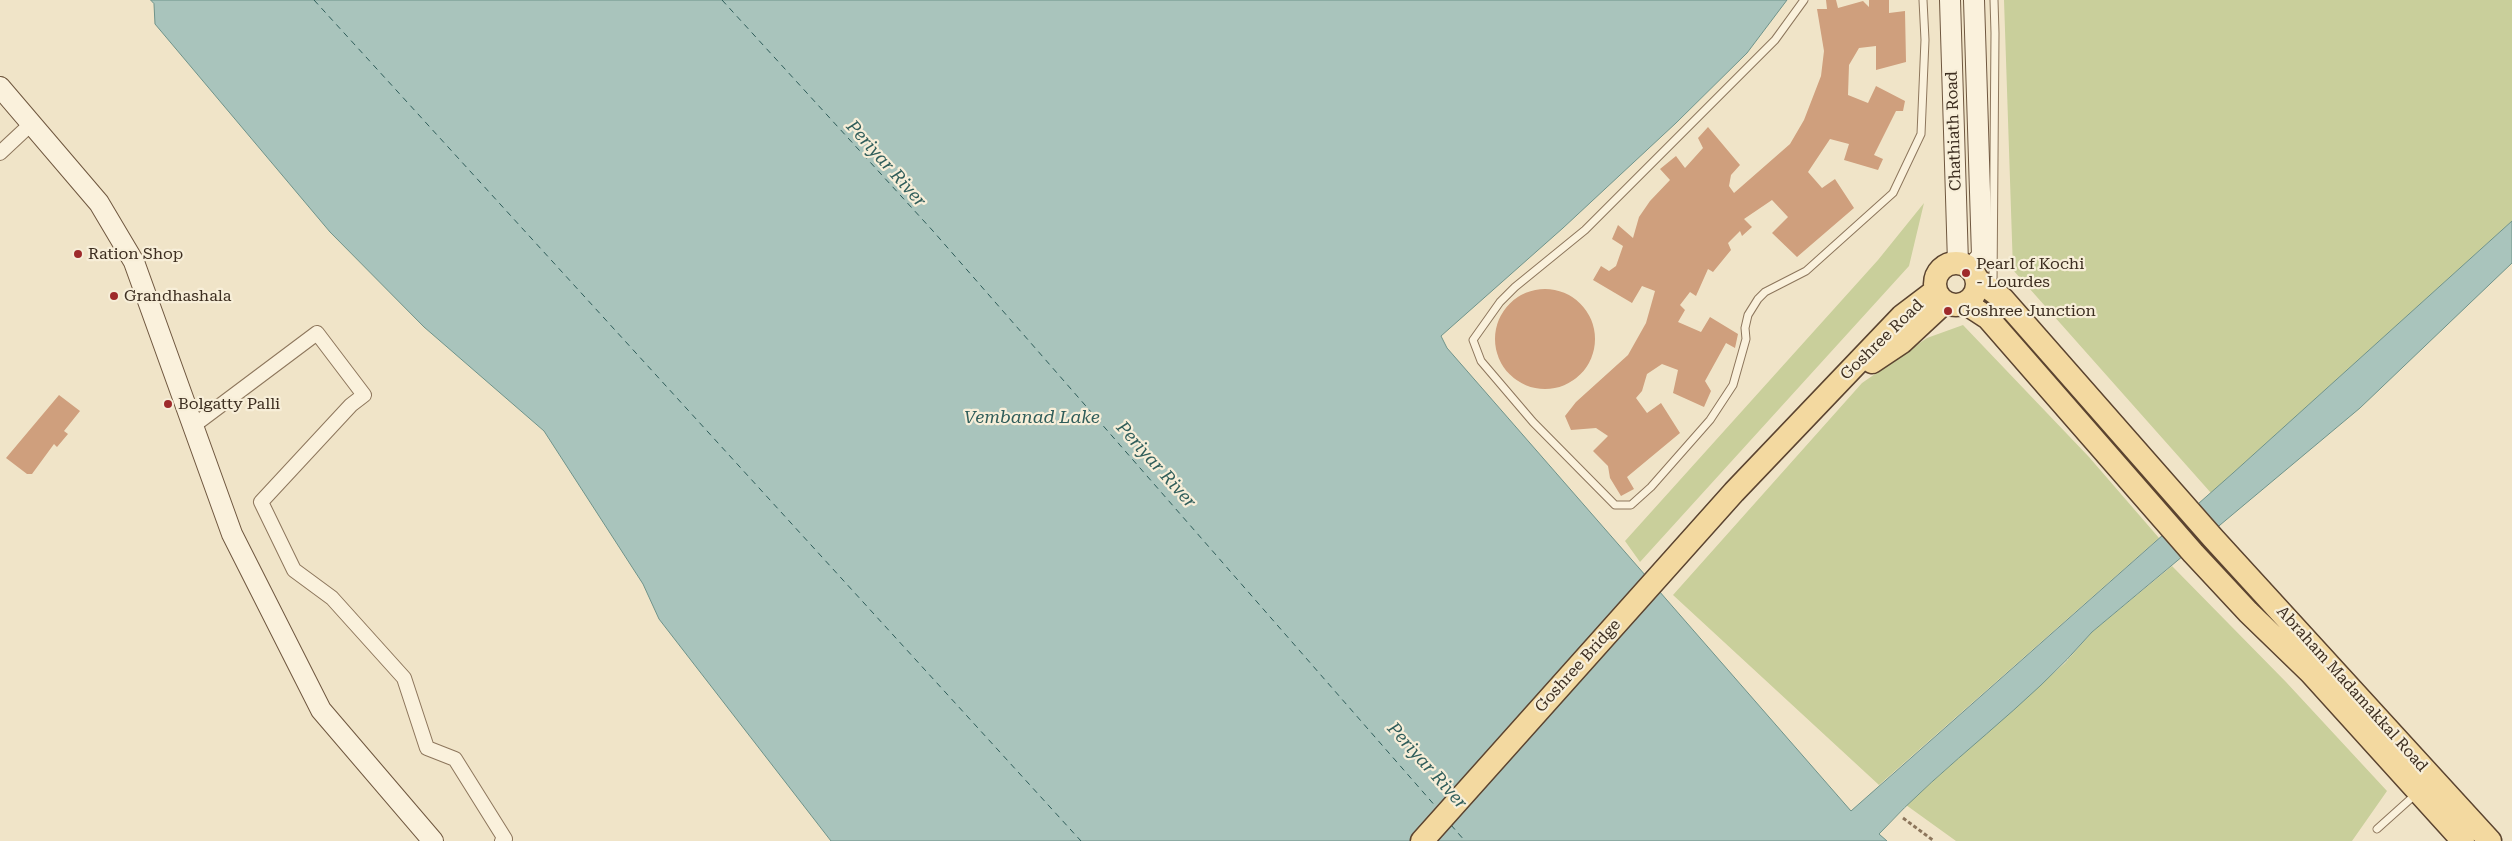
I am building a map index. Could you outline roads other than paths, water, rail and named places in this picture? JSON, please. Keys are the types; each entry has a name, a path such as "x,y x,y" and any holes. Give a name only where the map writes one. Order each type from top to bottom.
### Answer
{"main road":[{"path":"1948,264 1976,272 1976,294 1949,299 1935,280 1939,271 1948,264"},
{"name":"Abraham Madamakkal Road","path":"1976,272 2003,299 2213,538 2490,841"},
{"name":"Abraham Madamakkal Road","path":"1949,299 1988,318 2193,553 2248,612 2311,673 2463,841"},
{"name":"Goshree Road","path":"1734,492 1902,316 1949,299"},
{"name":"Goshree Bridge","path":"1422,841 1734,492"}],"street":[{"name":"Chathiath Road","path":"1950,0 1976,272"},
{"name":"Chathiath Road","path":"1974,0 1976,272"},
{"path":"0,87 99,203 134,262 232,534 321,710 433,841"},
{"path":"0,153 31,124"},
{"path":"193,426 317,333 364,395 351,406 262,502 294,570 332,598 404,678 427,748 455,759 505,838 502,841"}],"lane":[{"path":"1804,0 1775,40 1585,230 1515,286 1500,302 1473,340 1481,361 1533,422 1615,505 1631,506 1651,487 1710,420 1733,384 1746,338 1745,328 1748,315 1758,299 1765,292 1806,271 1893,193 1921,134 1925,40 1923,0"},
{"path":"1976,272 1995,53 1994,0"},
{"path":"2377,829 2419,792"}],"water":[{"name":"Vembanad Lake","path":"151,0 1787,0 1747,53 1676,123 1563,228 1441,336 1447,348 1851,811 2233,473 2512,221 2512,263 2360,408 2092,632 2041,685 1904,808 1879,834 1887,841 831,841 659,619 643,584 544,431 424,327 330,232 155,24 154,4"}],"place":[{"name":"Ration Shop","path":"78,254"},
{"name":"Pearl of Kochi - Lourdes","path":"1966,273"},
{"name":"Grandhashala","path":"114,296"},
{"name":"Goshree Junction","path":"1948,311"},
{"name":"Bolgatty Palli","path":"168,404"}],"water label":[{"name":"Periyar River","path":"886,164"},
{"name":"Periyar River","path":"1156,465"},
{"name":"Periyar River","path":"1427,766"}]}
